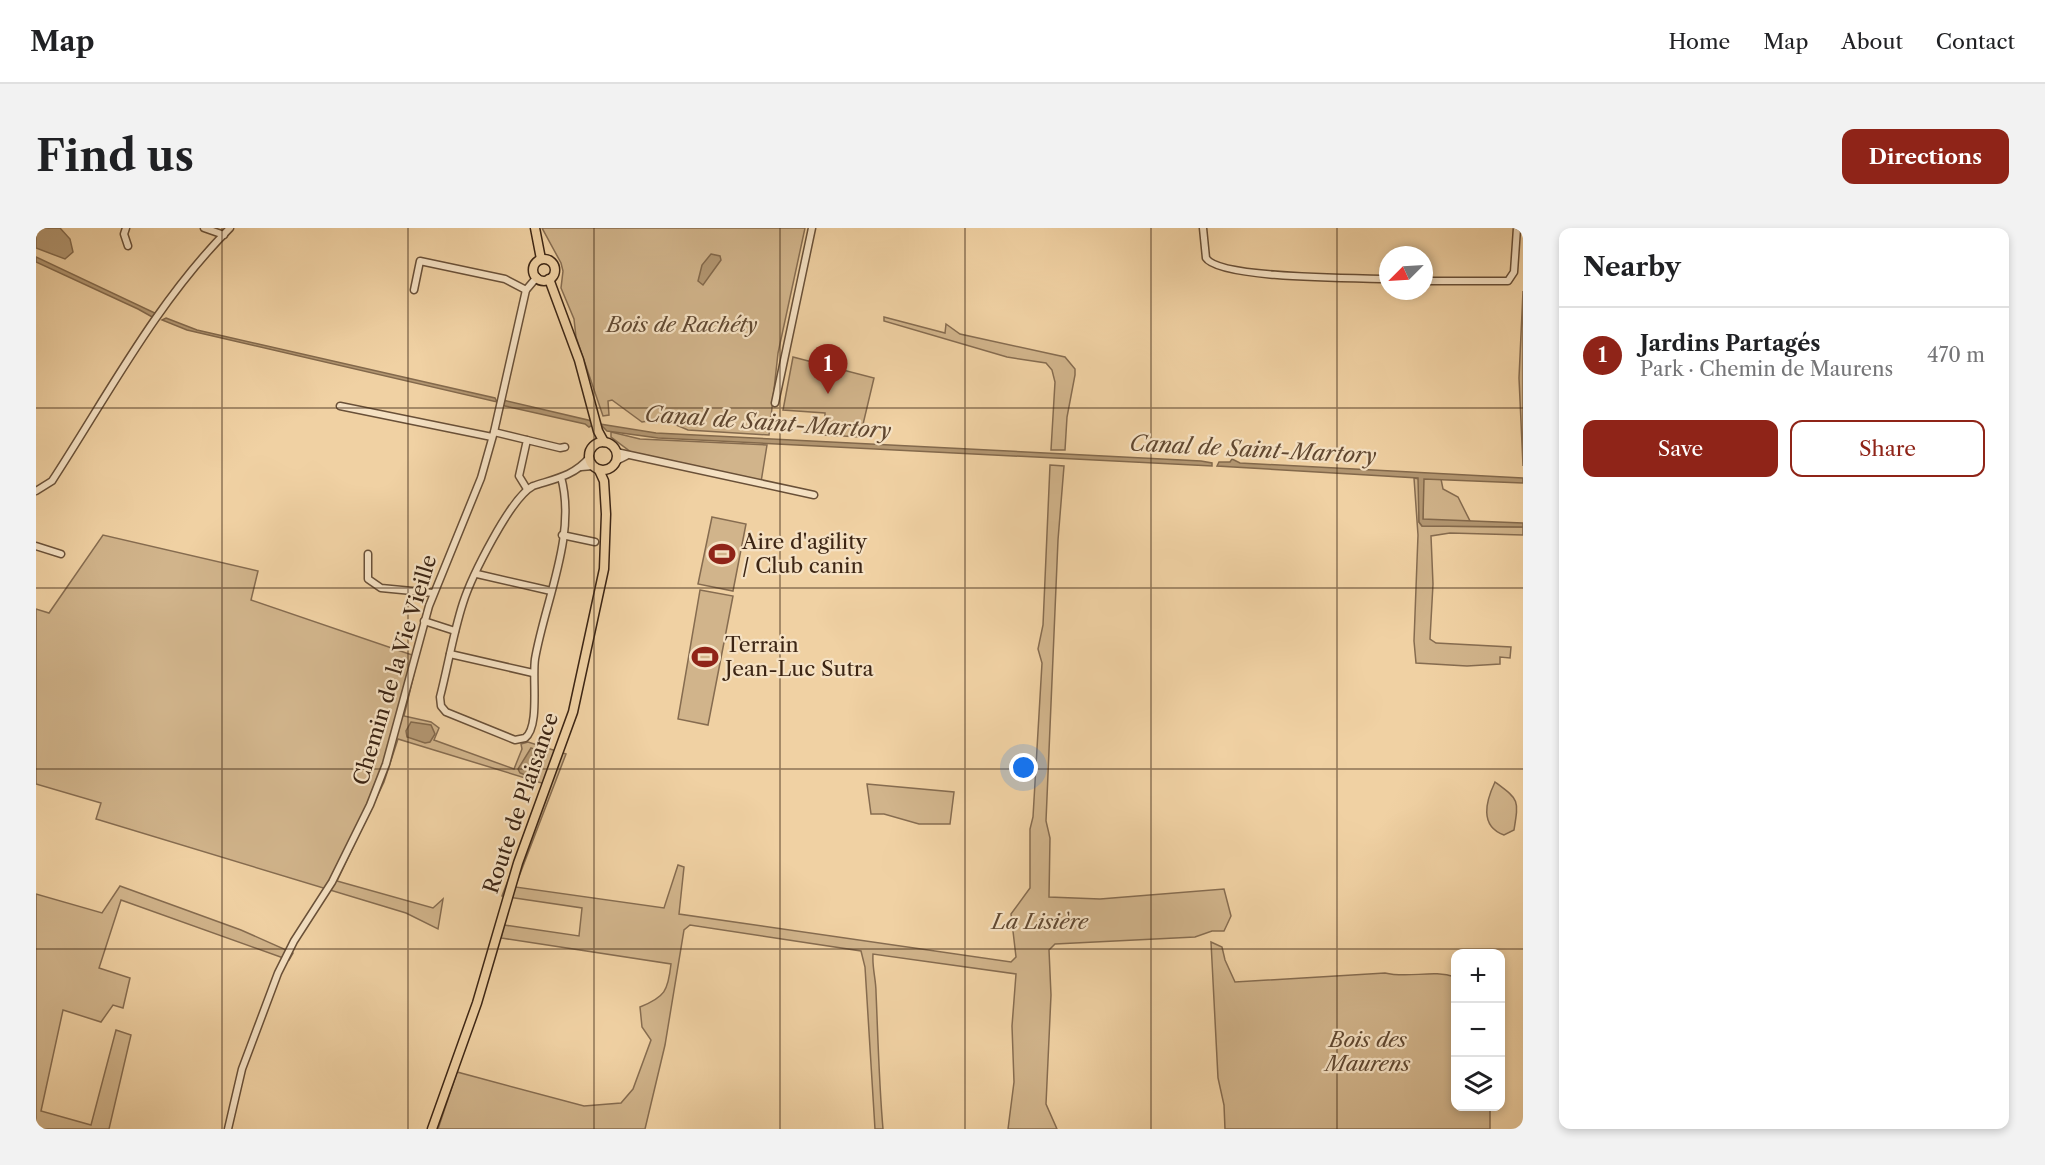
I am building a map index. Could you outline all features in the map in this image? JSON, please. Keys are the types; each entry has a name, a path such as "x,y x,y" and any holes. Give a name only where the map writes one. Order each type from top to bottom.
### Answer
{"main road":[{"path":"535,228 541,259"},
{"path":"541,259 553,264 554,274 549,279 537,278 534,265 541,259"},
{"path":"549,279 579,360 600,443"},
{"path":"600,443 612,445 616,456 597,466 589,452 600,443"},
{"name":"Route de Plaisance","path":"432,1129 485,978 518,862 570,721 604,569 604,481 597,466"}],"street":[{"path":"126,228 124,234 128,246"},
{"path":"204,228 224,235"},
{"path":"36,491 52,481 107,392 159,317 230,228"},
{"path":"775,404 812,228"},
{"path":"1203,228 1204,251 1208,262 1255,274 1379,279"},
{"path":"1433,281 1508,281 1514,272 1517,228"},
{"path":"414,290 420,261 505,279 526,290"},
{"name":"Chemin de la Vie Vieille","path":"228,1129 242,1069 278,973 294,942 332,882 382,774 394,739 433,593 481,478 526,290 537,278"},
{"path":"340,406 560,448 565,447"},
{"path":"526,440 519,476 527,489"},
{"path":"616,456 626,456 814,495"},
{"path":"561,477 566,494 562,535 533,673 533,728 525,738 515,740 446,712 441,706 440,697 464,600 511,506 527,489 581,467 597,466"},
{"path":"562,535 595,542"},
{"path":"36,546 61,554"},
{"path":"368,554 368,579 381,588 433,593"},
{"path":"477,574 551,591"},
{"path":"424,621 455,631"},
{"path":"450,654 533,673"}],"green space":[{"name":"Bois de Rachéty","path":"542,228 805,228 778,353 769,435 688,430 662,419 642,422 612,400 608,401 609,415 603,416 576,337 574,319 561,288 563,271 561,263"},
{"path":"1523,291 1523,466 1519,378"},
{"path":"884,317 945,333 946,324 960,334 1065,357 1075,369 1075,375 1067,417 1065,450 1051,450 1055,382 1052,370 1046,363 1007,357 884,321"},
{"path":"793,357 874,378 860,437 825,435 825,413 783,410"},
{"path":"611,432 640,439 767,445 761,482 635,455 611,437"},
{"name":"La Lisière","path":"1050,465 1064,466 1058,540 1046,821 1050,838 1049,897 1100,899 1224,889 1231,916 1224,931 1212,931 1195,937 1055,944 1049,950 1051,995 1046,1104 1057,1129 1008,1129 1014,1082 1012,1026 1016,974 873,954 883,1129 875,1129 865,967 861,951 690,925 684,930 665,1045 645,1129 438,1129 457,1072 584,1106 621,1103 633,1089 651,1040 642,1027 640,1007 655,1000 664,992 671,964 501,938 504,925 579,936 582,908 502,896 545,784 398,739 384,782 337,881 433,908 443,899 438,929 406,913 96,819 101,803 36,784 36,609 49,613 103,535 258,571 251,600 418,657 404,716 431,722 439,728 434,740 514,769 522,749 521,744 528,742 566,754 515,887 664,908 678,865 684,867 679,914 1011,962 1016,957 1011,914 1030,888 1030,829 1033,817 1042,663 1038,649 1043,625"},
{"path":"1414,478 1419,479 1419,522 1422,526 1523,527 1523,535 1450,533 1431,536 1433,584 1430,639 1436,643 1511,647 1510,658 1500,657 1500,664 1467,666 1416,663 1414,641 1418,535"},
{"path":"1423,479 1441,479 1443,489 1458,497 1471,523 1423,521"},
{"name":"Aire d'agility / Club canin","path":"712,517 746,524 733,591 698,584"},
{"name":"Terrain Jean-Luc Sutra","path":"700,590 733,596 708,725 678,719"},
{"path":"1495,782 1513,797 1517,806 1514,830 1504,835 1491,826 1488,819 1487,805"},
{"path":"867,784 954,792 950,824 919,824 884,814 871,814"},
{"path":"120,886 241,930 293,953 289,960 121,900 99,968 130,978 123,1008 113,1005 101,1022 63,1010 41,1111 91,1125 116,1030 131,1035 109,1129 36,1129 36,894 102,913"},
{"name":"Bois des Maurens","path":"1211,942 1222,947 1235,982 1385,973 1447,975 1451,976 1451,1111 1490,1111 1490,1129 1225,1129 1224,1105 1218,1078"}],"shaded area":[{"path":"36,228 60,228 70,239 73,252 65,259 36,248"},
{"path":"711,254 720,256 721,260 703,285 698,281 702,265"},
{"path":"36,257 157,314 154,318 36,262"},
{"path":"166,318 197,330 495,398 497,402 187,330 162,320"},
{"path":"503,400 592,421 593,425 589,427 585,424 505,406 502,404"},
{"path":"600,424 656,433 1201,461 1212,463 1212,466 658,438 607,431"},
{"path":"1232,459 1240,463 1523,478 1523,483 1424,479 1423,519 1523,523 1523,527 1422,526 1419,522 1418,478 1217,466 1219,462 1230,462"},
{"path":"411,722 431,725 435,734 430,742 425,743 407,737 406,731"},
{"path":"531,748 545,753 537,776 533,778 520,773 518,769"}],"place":[{"name":"Jardins Partagés","path":"828,394"},
{"name":"Aire d'agility / Club canin","path":"722,554"},
{"name":"Terrain Jean-Luc Sutra","path":"705,657"}],"water label":[{"name":"Canal de Saint-Martory","path":"768,422"},
{"name":"Canal de Saint-Martory","path":"1253,449"}]}
